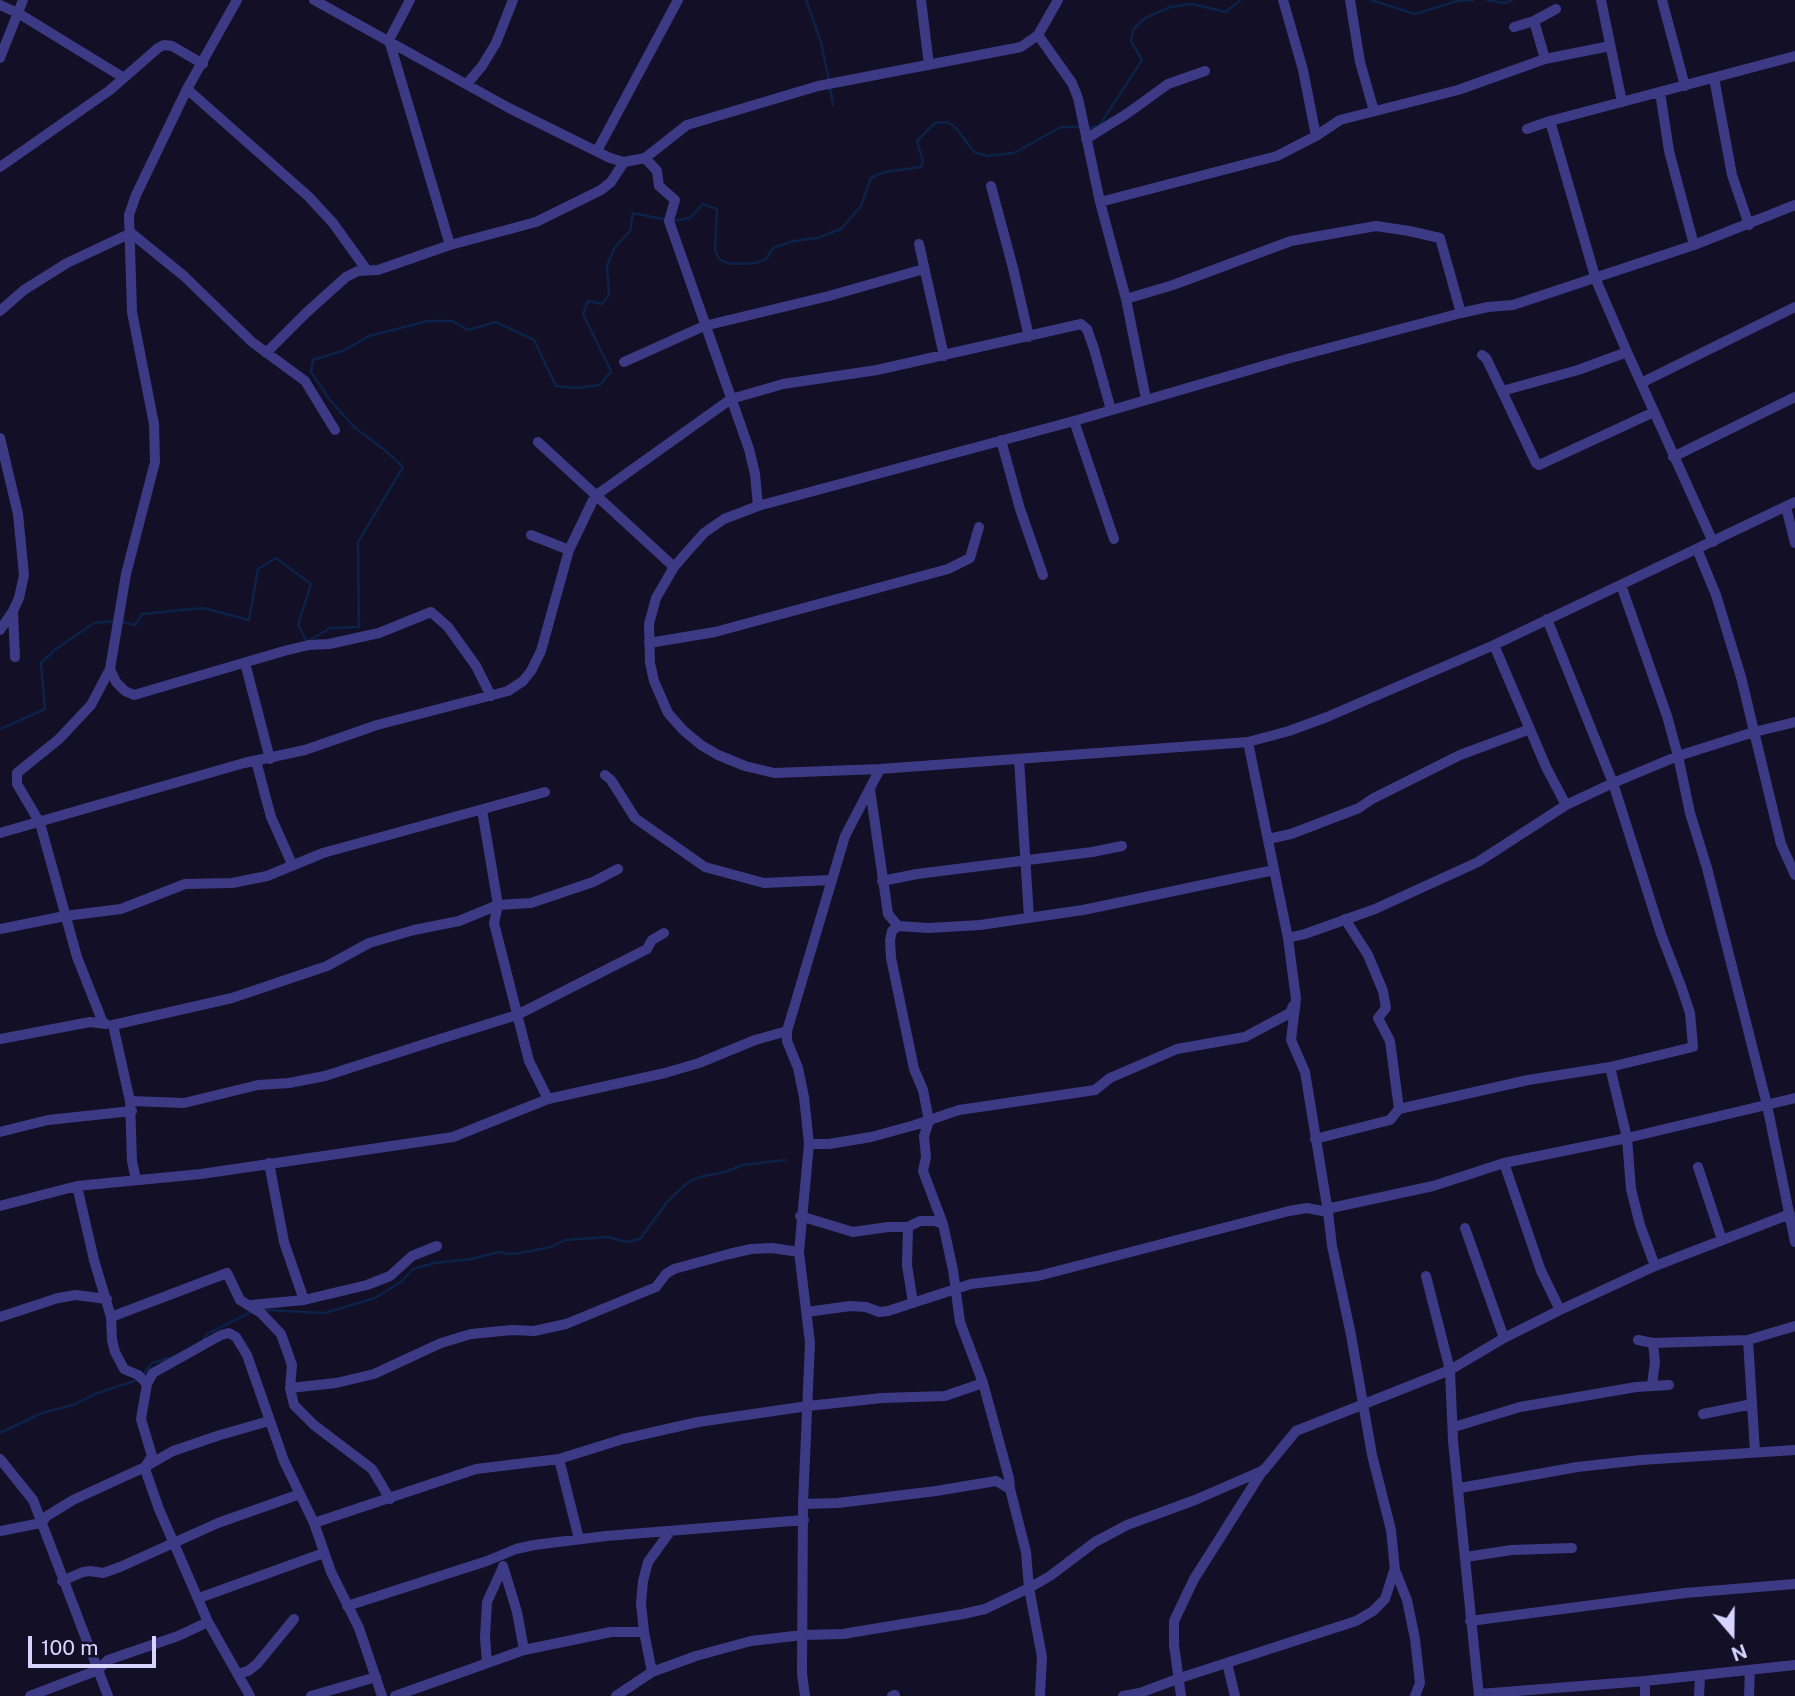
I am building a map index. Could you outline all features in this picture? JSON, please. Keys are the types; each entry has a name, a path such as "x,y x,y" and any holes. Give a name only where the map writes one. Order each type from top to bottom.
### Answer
{"street":[{"path":"0,58 23,0"},
{"path":"136,1180 132,1161 131,1106 108,1024 77,957 40,823 17,784 17,773 59,739 91,705 110,669 126,574 155,462 154,424 132,312 130,215 136,195 187,89 237,0"},
{"path":"314,0 509,108 624,162 645,158 687,125 830,83 1021,47 1038,35 1058,0"},
{"path":"410,0 389,40 450,245"},
{"path":"467,84 496,43 513,0"},
{"path":"597,151 678,0"},
{"path":"921,0 929,65"},
{"path":"1283,0 1303,70 1316,136"},
{"path":"1350,0 1360,62 1374,111"},
{"path":"1601,0 1622,102"},
{"path":"1662,0 1685,86"},
{"path":"0,5 18,13 30,23 124,78"},
{"path":"1514,27 1534,21 1556,9"},
{"path":"1534,21 1545,59"},
{"path":"1038,35 1072,83 1081,111 1100,202 1126,299 1146,399"},
{"path":"0,167 110,90 158,48 164,45 172,46 203,64"},
{"path":"1100,202 1277,156 1340,120 1458,90 1545,59 1610,46"},
{"path":"1527,129 1753,65 1795,56"},
{"path":"1085,136 1128,113 1168,84 1205,71"},
{"path":"1714,78 1732,175 1749,225"},
{"path":"187,89 308,196 333,223 366,269"},
{"path":"1660,92 1670,151 1693,245"},
{"path":"1550,121 1596,280 1713,542"},
{"path":"645,158 657,170 659,186 675,200 669,221 749,449 758,506"},
{"path":"267,353 306,313 346,278 366,269 377,270 450,245 536,222 601,190 611,182 624,162"},
{"path":"990,186 1029,337"},
{"path":"1795,205 1749,225 1596,280 1513,305 1461,313 758,506 724,519 704,533 674,567 656,598 649,624 650,663 654,681 668,713 683,730 718,755 745,766 774,773 880,769 1248,742 1289,732 1494,645 1790,505 1795,543"},
{"path":"1126,299 1173,285 1291,241 1376,226 1440,239 1461,313"},
{"path":"0,311 24,290 67,262 131,233"},
{"path":"131,233 184,276 252,342 305,381 335,430"},
{"path":"919,244 944,356"},
{"path":"624,362 704,326 829,296 924,269"},
{"path":"1641,383 1795,307"},
{"path":"0,833 256,761 330,743 377,725 508,691 523,681 541,651 569,551 595,496 731,399 783,384 877,370 1082,324 1087,329 1111,410"},
{"path":"1503,391 1578,370 1627,352"},
{"path":"1482,355 1503,391 1535,463 1539,465 1654,412"},
{"path":"1673,457 1795,397"},
{"path":"1074,421 1114,539"},
{"path":"0,438 18,514 24,575 19,598 0,630"},
{"path":"1001,440 1020,509 1043,575"},
{"path":"538,442 674,567"},
{"path":"649,643 715,632 948,569 970,558 979,527"},
{"path":"531,534 569,551"},
{"path":"1697,549 1717,595 1755,732 1781,844 1795,874"},
{"path":"1621,585 1667,716 1678,756 1690,813 1707,868 1767,1105 1795,1242"},
{"path":"13,611 15,657"},
{"path":"110,669 116,682 134,695 309,645 329,644 379,633 431,612 448,627 476,666 491,696"},
{"path":"1315,1139 1390,1120 1399,1109 1528,1080 1610,1067 1693,1047 1690,1013 1661,934 1613,783 1547,619"},
{"path":"1494,645 1566,805"},
{"path":"246,663 270,759"},
{"path":"1288,938 1375,909 1478,862 1566,805 1613,783 1678,756 1795,722"},
{"path":"1268,839 1291,834 1359,808 1460,755 1530,729"},
{"path":"1248,742 1288,938 1296,999 1291,1040 1305,1072 1332,1246 1362,1404 1391,1530 1395,1570 1407,1600 1415,1639 1420,1682 1415,1696"},
{"path":"1019,759 1029,918"},
{"path":"256,761 271,817 292,864"},
{"path":"805,1696 802,1674 803,1504 810,1343 799,1252 800,1216 809,1144 804,1097 798,1068 787,1041 787,1031 845,836 880,769"},
{"path":"605,775 635,818 705,867 764,883 830,880"},
{"path":"870,789 888,914 898,926"},
{"path":"0,929 121,908 185,884 232,883 267,876 292,864 358,843 545,792"},
{"path":"482,810 498,905 494,923 529,1061 548,1099"},
{"path":"882,881 1122,846"},
{"path":"0,1039 90,1022 108,1024 232,998 327,966 369,943 459,921 498,905 531,903 593,882 618,869"},
{"path":"1040,1696 1042,1657 1029,1588 1026,1552 983,1383 963,1333 943,1224 923,1171 926,1157 924,1136 929,1121 923,1090 914,1069 891,958 892,931 898,926 928,928 980,925 1083,910 1274,870"},
{"path":"1345,919 1368,955 1383,991 1386,1008 1378,1018 1390,1041 1399,1109"},
{"path":"0,1132 48,1120 131,1106 184,1102 258,1085 289,1083 325,1076 517,1015 647,949 652,940 664,933"},
{"path":"809,1144 871,1137 959,1110 1095,1090 1110,1078 1177,1049 1245,1037 1290,1013 1296,999"},
{"path":"0,1206 77,1186 201,1174 453,1137 548,1099 665,1073 787,1031"},
{"path":"1610,1067 1627,1138 1631,1189 1640,1225 1655,1266"},
{"path":"1328,1212 1335,1206 1433,1186 1504,1163 1627,1138 1795,1098"},
{"path":"269,1163 284,1242 304,1300"},
{"path":"1504,1163 1541,1271 1560,1310"},
{"path":"1698,1167 1722,1240"},
{"path":"77,1186 94,1261 107,1299 112,1340 124,1369 138,1375 147,1384"},
{"path":"807,1312 850,1306 866,1307 880,1312 971,1284 1038,1276 1289,1211 1307,1208 1328,1212"},
{"path":"1181,1696 1174,1621 1194,1579 1264,1470 1296,1431 1450,1370 1504,1338 1655,1266 1790,1214"},
{"path":"800,1216 853,1232 908,1227 920,1221 943,1224"},
{"path":"908,1227 907,1265 913,1303"},
{"path":"1465,1228 1504,1338"},
{"path":"251,1305 304,1300 367,1285 390,1276 412,1256 438,1245"},
{"path":"290,1388 335,1383 374,1374 441,1343 471,1334 534,1331 566,1324 656,1287 666,1274 674,1269 729,1254 772,1248 799,1252"},
{"path":"111,1317 227,1273 240,1300 251,1305 281,1334 292,1365 290,1388 294,1405 372,1469 390,1499"},
{"path":"1426,1276 1450,1370 1453,1441 1460,1488 1470,1621 1479,1695 1541,1693 1795,1665"},
{"path":"0,1317 58,1298 76,1295 107,1299"},
{"path":"1638,1340 1653,1343 1748,1340 1795,1326"},
{"path":"145,1467 152,1457 141,1419 147,1384 153,1373 221,1335 229,1333 236,1337 247,1355 269,1421 359,1629 382,1696"},
{"path":"1748,1340 1755,1452"},
{"path":"1652,1385 1655,1362 1653,1343"},
{"path":"314,1523 476,1469 559,1460 623,1439 698,1422 882,1398 946,1396 983,1383"},
{"path":"1454,1427 1520,1407 1652,1385 1669,1385"},
{"path":"1703,1414 1752,1404"},
{"path":"0,1531 41,1523 47,1516 73,1500 173,1451 269,1421"},
{"path":"1460,1488 1577,1466 1795,1450"},
{"path":"0,1459 28,1492 108,1696"},
{"path":"559,1460 579,1539"},
{"path":"145,1467 170,1537 175,1542 208,1622 251,1695"},
{"path":"616,1696 652,1672 696,1656 751,1641 843,1633 985,1609 1050,1576 1095,1542 1127,1525 1207,1496 1264,1470"},
{"path":"803,1504 936,1491 988,1481 996,1481 1010,1489"},
{"path":"62,1581 90,1570 103,1573 267,1504 300,1494"},
{"path":"347,1606 534,1545 757,1522 804,1520"},
{"path":"652,1672 641,1602 643,1581 648,1562 669,1532"},
{"path":"1466,1557 1511,1550 1572,1548"},
{"path":"199,1598 324,1553"},
{"path":"502,1554 524,1650"},
{"path":"487,1663 485,1637 488,1602 503,1567"},
{"path":"1123,1696 1140,1693 1356,1622 1385,1599 1395,1570"},
{"path":"1470,1621 1685,1593 1795,1584"},
{"path":"238,1674 257,1664 294,1619"},
{"path":"30,1696 99,1670 108,1660 208,1622"},
{"path":"395,1696 524,1650 611,1632 644,1632"},
{"path":"1227,1663 1235,1696"},
{"path":"1749,1696 1750,1670"},
{"path":"1699,1696 1700,1676"},
{"path":"311,1696 376,1677"},
{"path":"1645,1681 1645,1696"}],"waterway":[{"path":"806,0 821,42 829,81"},
{"path":"1087,129 1099,126 1142,60 1131,41 1133,30 1145,18 1170,7 1192,4 1226,12 1240,0"},
{"path":"1371,0 1415,14 1457,1 1474,0"},
{"path":"1487,0 1504,3 1512,0"},
{"path":"830,87 833,105"},
{"path":"673,221 690,218 703,204 717,209 715,251 720,260 731,264 757,263 767,258 773,248 794,241 817,238 841,229 861,206 871,178 885,172 921,167 923,161 917,141 935,123 948,122 956,128 974,152 987,156 1014,153 1061,127 1081,127"},
{"path":"122,622 135,625 142,614 203,608 249,620 258,569 276,558 311,584 298,625 307,642 330,628 359,627 358,542 403,467 355,428 330,400 311,372 313,360 345,350 369,336 428,321 452,321 468,330 496,322 534,340 556,386 577,388 600,385 611,371 583,314 588,301 602,304 609,295 607,266 615,247 630,231 633,213 667,220"},
{"path":"0,729 45,709 41,663 56,649 94,623 115,621"},
{"path":"264,1310 325,1313 375,1298 401,1282 413,1269 434,1263 472,1259 498,1252 520,1253 551,1247 565,1240 608,1237 627,1242 640,1239 667,1202 687,1183 743,1165 785,1160"},
{"path":"203,1340 207,1334 251,1312"},
{"path":"142,1377 152,1363 173,1357"},
{"path":"0,1433 42,1413 73,1405 95,1394 137,1380"}]}
